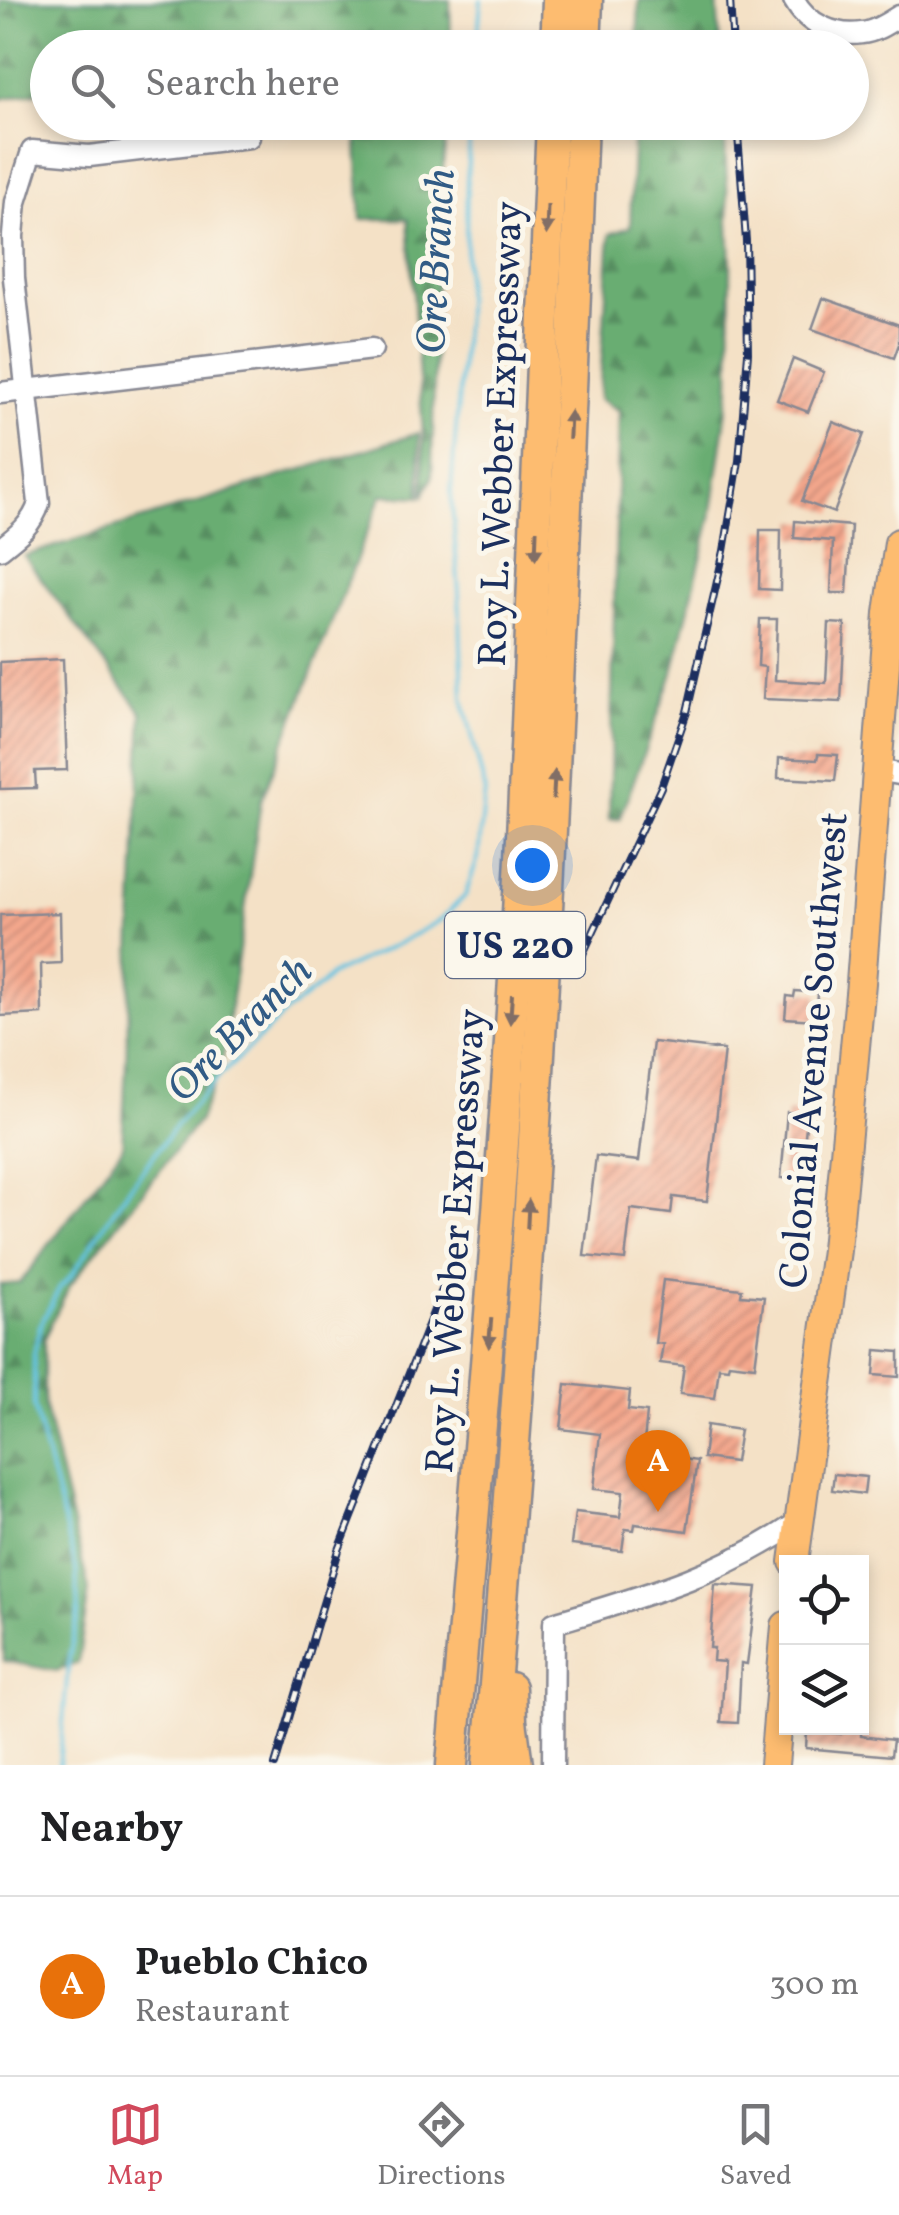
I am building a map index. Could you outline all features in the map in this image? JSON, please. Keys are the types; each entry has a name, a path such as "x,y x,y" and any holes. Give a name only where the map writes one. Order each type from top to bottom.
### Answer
{"highway":[{"path":"557,30 558,0"},
{"path":"586,30 587,0"},
{"name":"Roy L. Webber Expressway","path":"452,1765 491,1322 520,862 551,140"},
{"name":"Roy L. Webber Expressway","path":"488,1765 512,1495 552,825 581,140"},
{"path":"512,1495 511,1721 517,1765"}],"main road":[{"name":"Colonial Avenue Southwest","path":"795,1555 836,1250 863,965 888,772 889,614 899,543"},
{"path":"774,1765 784,1645"}],"street":[{"path":"794,0 813,23 834,30"},
{"path":"869,31 899,16"},
{"path":"0,549 30,524 39,503 14,278 13,236 16,202 32,151 89,156 225,140"},
{"path":"0,394 372,348"},
{"path":"553,1765 554,1623 718,1569 800,1521"}],"green space":[{"path":"0,0 450,0 451,30 30,30 30,94 0,99"},
{"path":"639,0 717,0 719,30 638,30"},
{"path":"357,140 446,140 437,239 432,478 423,497 423,434 408,219 361,219"},
{"path":"633,140 725,140 731,264 730,388 711,518 672,676 620,819 609,819 619,411 599,399 610,234 630,227"},
{"path":"419,433 420,497 382,495 261,801 222,1065 199,1120 70,1285 44,1338 44,1404 89,1590 78,1663 57,1671 4,1661 0,1285 20,1283 122,1148 142,713 24,556"}],"building":[{"path":"823,298 899,325 894,358 812,329"},
{"path":"793,359 824,372 808,412 777,400"},
{"path":"833,422 864,434 834,513 802,501"},
{"path":"795,521 851,526 847,593 831,593 833,541 794,538"},
{"path":"760,530 781,530 780,590 759,589"},
{"path":"760,619 777,619 775,680 826,683 829,623 845,624 841,702 763,699 765,667 758,666"},
{"path":"63,659 67,770 35,771 36,788 0,789 0,662"},
{"path":"818,754 838,755 835,781 778,778 779,758 817,760"},
{"path":"60,913 61,963 41,964 42,1014 0,1016 0,915"},
{"path":"795,991 818,993 816,1020 785,1018 787,996 794,997"},
{"path":"653,1042 724,1050 707,1201 673,1197 671,1214 631,1209 625,1260 584,1256 596,1156 639,1161"},
{"path":"787,1112 807,1114 801,1180 781,1178"},
{"path":"663,1280 742,1289 741,1295 764,1297 755,1366 729,1363 728,1368 719,1367 715,1398 680,1394 684,1366 660,1363 663,1344 655,1343"},
{"path":"876,1350 899,1352 899,1377 874,1375"},
{"path":"566,1384 630,1391 628,1410 647,1412 643,1453 697,1461 687,1531 635,1524 634,1530 625,1529 622,1551 571,1545 575,1512 620,1517 623,1492 594,1489 600,1434 561,1429"},
{"path":"707,1425 740,1430 735,1462 703,1458"},
{"path":"834,1474 866,1477 864,1494 832,1490"},
{"path":"715,1584 757,1587 747,1664 741,1663 738,1723 721,1722 725,1662 713,1661 714,1648 710,1648"},
{"path":"807,1735 861,1735 893,1740 891,1756 806,1748"}],"waterway":[{"name":"Ore Branch","path":"478,30 481,0"},
{"name":"Ore Branch","path":"59,1765 69,1658 78,1615 76,1568 34,1406 34,1354 40,1326 60,1287 120,1201 176,1125 222,1074 330,975 439,921 465,896 478,858 485,790 463,698 451,492 465,314 470,140"}],"railway":[{"path":"730,0 732,30"},
{"path":"583,954 661,787 687,712 724,551 739,461 748,353 746,241 738,140"},
{"path":"275,1765 339,1550 455,1257"}],"place":[{"name":"Pueblo Chico","path":"658,1512"}]}
